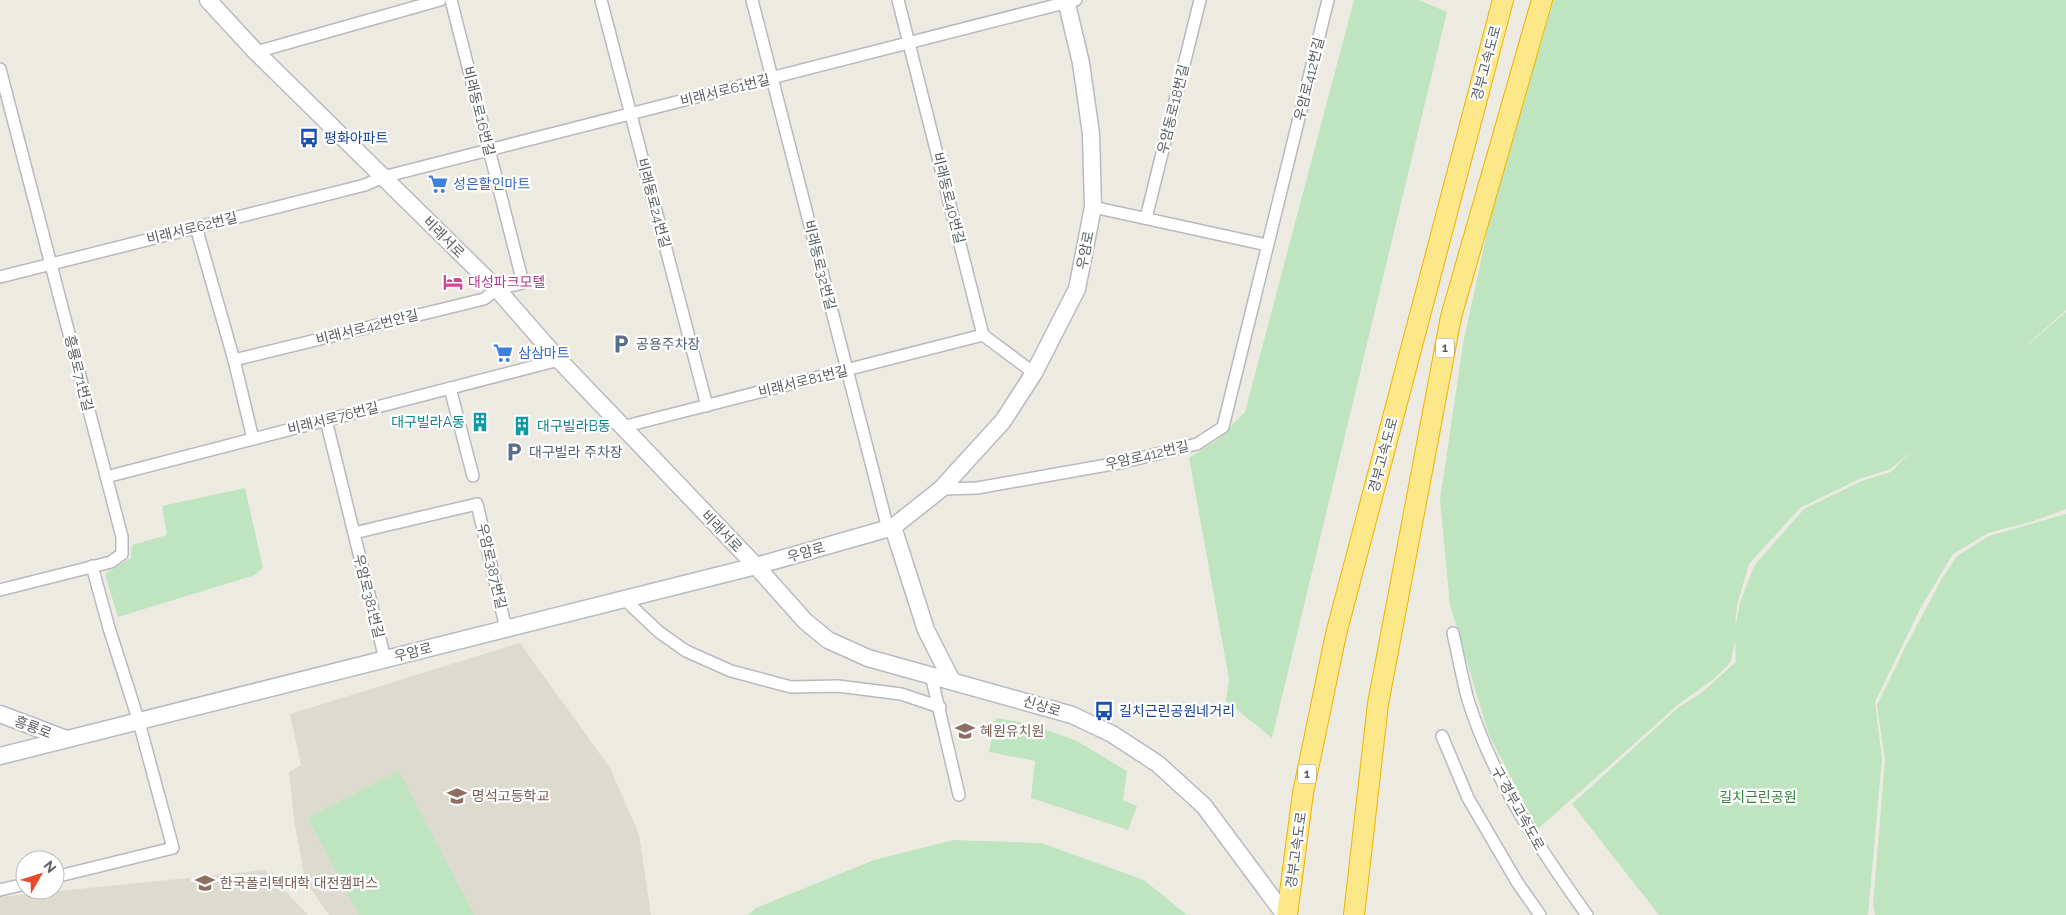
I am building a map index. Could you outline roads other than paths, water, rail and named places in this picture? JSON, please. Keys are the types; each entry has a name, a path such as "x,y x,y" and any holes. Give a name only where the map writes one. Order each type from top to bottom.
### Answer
{"highway":[{"name":"경부고속도로","path":"1286,915 1303,793 1336,634 1503,0"},
{"name":"1","path":"1354,915 1378,704 1451,317 1542,0"}],"main road":[{"name":"비래서로","path":"208,0 256,52 497,290 559,360 756,566"},
{"name":"우암로","path":"0,756 756,566 891,528 942,489 1003,421 1034,373 1077,289 1093,207 1091,134 1070,1"},
{"path":"891,528 926,630 952,681"},
{"name":"신상로","path":"756,566 805,621 828,640 868,658 1072,715 1112,734 1158,764 1204,806 1286,915"},
{"name":"흥룡로","path":"0,714 66,739"}],"street":[{"path":"256,52 440,0"},
{"name":"비래동로16번길","path":"451,0 523,283 497,290"},
{"name":"비래동로32번길","path":"752,0 847,370 891,528"},
{"name":"비래동로40번길","path":"898,0 983,335"},
{"name":"우암동로18번길","path":"1146,218 1200,0"},
{"name":"우암로412번길","path":"942,489 977,488 1124,462 1197,444 1223,427 1328,0"},
{"name":"비래동로24번길","path":"603,1 630,114 707,406"},
{"name":"비래서로61번길","path":"383,177 1070,1"},
{"name":"흥룡로71번길","path":"0,69 122,536 122,554 111,562 0,590"},
{"name":"비래서로62번길","path":"0,277 365,185 383,177"},
{"path":"1093,207 1267,245"},
{"path":"196,227 234,360 253,439"},
{"name":"비래서로42번안길","path":"234,360 484,299 497,290"},
{"path":"983,335 1034,373"},
{"name":"비래서로81번길","path":"622,427 983,335"},
{"name":"비래서로76번길","path":"106,476 559,360"},
{"path":"450,388 473,476"},
{"name":"우암로381번길","path":"326,420 385,659"},
{"name":"우암로387번길","path":"354,533 477,504 506,629"},
{"path":"65,874 173,848 139,722 109,628 92,566"},
{"path":"624,599 659,632 686,651 731,671 791,687 838,686 901,694 940,707"},
{"name":"구 경부고속도로","path":"1454,633 1468,700 1494,766 1545,857 1586,915"},
{"path":"932,675 959,795"},
{"path":"1442,736 1468,798 1516,882 1540,915"},
{"path":"0,890 15,886"}],"place":[{"name":"평화아파트","path":"309,138"},
{"name":"성은할인마트","path":"438,184"},
{"name":"대성파크모텔","path":"453,282"},
{"name":"공용주차장","path":"621,344"},
{"name":"삼삼마트","path":"503,353"},
{"name":"대구빌라A동","path":"480,422"},
{"name":"대구빌라B동","path":"522,426"},
{"name":"대구빌라 주차장","path":"514,452"},
{"name":"길치근린공원네거리","path":"1104,711"},
{"name":"혜원유치원","path":"965,731"},
{"name":"명석고등학교","path":"457,796"},
{"name":"한국폴리텍대학 대전캠퍼스","path":"205,883"}],"park label":[{"name":"길치근린공원","path":"1758,797"}]}
